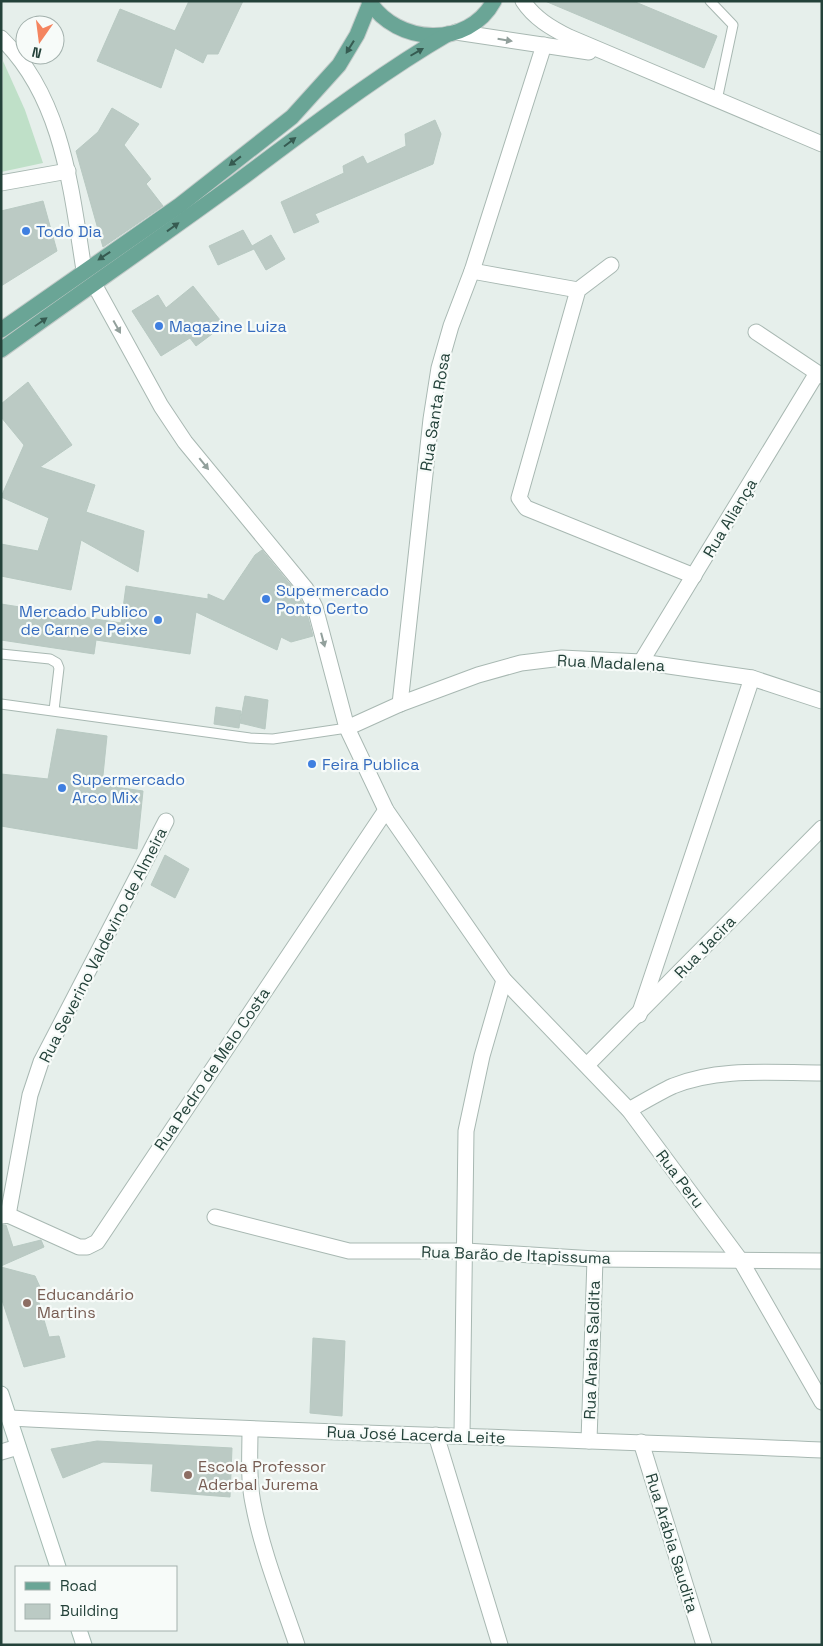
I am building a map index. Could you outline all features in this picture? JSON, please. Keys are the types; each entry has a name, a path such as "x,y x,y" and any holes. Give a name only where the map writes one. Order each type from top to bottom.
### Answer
{"main road":[{"path":"1,350 348,98 399,63 480,19 494,1"},
{"path":"1,330 84,270 180,205 292,117 339,65 357,35 370,2 382,17 404,30 430,36 452,33"}],"street":[{"path":"523,1 528,9 547,25 610,55 822,144"},
{"path":"452,33 610,55"},
{"path":"1,38 35,82 51,115 68,171 84,270"},
{"name":"Rua Santa Rosa","path":"400,704 431,419 439,368 451,326 472,271 544,45"},
{"path":"1,183 68,171"},
{"path":"611,264 578,290 520,498 521,504 526,508 694,576"},
{"path":"472,271 578,290"},
{"name":"Rua Peru","path":"94,284 161,406 185,442 306,589 315,607 348,728 386,810 504,980 628,1110 741,1261 822,1402"},
{"path":"756,332 819,374"},
{"name":"Rua Aliança","path":"641,662 819,374"},
{"name":"Rua Madalena","path":"348,728 400,704 478,675 521,663 562,658 641,662 752,678 822,701"},
{"path":"639,1015 752,678"},
{"name":"Rua Pedro de Melo Costa","path":"4,1216 79,1247 87,1247 97,1242 386,810"},
{"name":"Rua Severino Valdevino de Almeira","path":"4,1216 30,1095 42,1062 166,821"},
{"name":"Rua Jacira","path":"587,1065 639,1015 822,828"},
{"path":"462,1435 466,1251 466,1130 474,1087 504,980"},
{"path":"628,1110 673,1086 708,1076 750,1073 822,1073"},
{"name":"Rua Barão de Itapissuma","path":"215,1217 349,1251 466,1251 596,1259 822,1261"},
{"name":"Rua Arabia Saldita","path":"589,1442 596,1259"},
{"path":"1,1394 58,1566"},
{"name":"Rua José Lacerda Leite","path":"10,1418 250,1430 462,1435 589,1442 641,1442 822,1450"},
{"path":"250,1430 249,1476 252,1502 261,1537 297,1645"},
{"path":"436,1435 500,1645"},
{"name":"Rua Arábia Saudita","path":"641,1442 704,1645"},
{"path":"1,1452 18,1447"},
{"path":"79,1631 84,1645"}],"lane":[{"path":"710,1 733,25 717,100"},
{"path":"1,654 50,659 57,663 59,668 54,710"},
{"path":"1,704 54,710 158,727 250,738 273,739 348,728"}],"green space":[{"path":"3,61 25,110 43,163 1,172"}],"building":[{"path":"189,1 243,1 218,54 207,54 203,63 175,48 161,88 97,61 120,9 175,31"},
{"path":"545,1 633,1 717,36 704,68"},
{"path":"112,108 139,124 124,145 151,179 146,184 163,206 103,247 76,151 98,132"},
{"path":"435,120 441,134 433,164 315,214 319,222 294,233 281,202 344,173 343,166 363,156 367,164 406,146 405,134"},
{"name":"Todo Dia","path":"43,201 57,251 1,286 1,211"},
{"path":"243,230 252,246 271,235 285,259 266,270 254,249 218,265 209,246"},
{"path":"193,286 224,325 196,346 190,338 161,356 132,311 158,295 166,308"},
{"path":"28,382 72,445 40,467 95,485 86,512 144,531 138,572 81,540 71,590 1,576 1,544 38,551 49,518 1,497 24,445 1,417 1,404"},
{"path":"262,550 298,594 306,610 313,636 291,642 281,637 277,650 196,612 190,654 96,640 94,654 1,640 1,604 121,623 126,586 208,599 208,594 224,601 255,555"},
{"path":"245,696 268,700 265,729 240,723"},
{"path":"216,707 241,711 239,728 214,724"},
{"name":"Supermercado Arco Mix","path":"57,729 107,736 102,785 143,791 137,849 1,826 1,774 48,779"},
{"path":"165,855 189,869 175,898 151,885"},
{"path":"1,1225 6,1225 13,1247 41,1240 44,1247 1,1266"},
{"path":"1,1267 35,1276 40,1287 35,1289 49,1337 59,1336 65,1357 24,1367 1,1297"},
{"path":"313,1338 345,1341 342,1416 310,1413"},
{"name":"Escola Professor Aderbal Jurema","path":"97,1441 232,1448 230,1497 151,1491 153,1464 103,1462 63,1478 51,1449"}],"place":[{"name":"Todo Dia","path":"26,231"},
{"name":"Magazine Luiza","path":"159,326"},
{"name":"Supermercado Ponto Certo","path":"266,599"},
{"name":"Mercado Publico de Carne e Peixe","path":"158,620"},
{"name":"Feira Publica","path":"312,764"},
{"name":"Supermercado Arco Mix","path":"62,788"},
{"name":"Educandário Martins","path":"27,1303"},
{"name":"Escola Professor Aderbal Jurema","path":"188,1475"}]}
